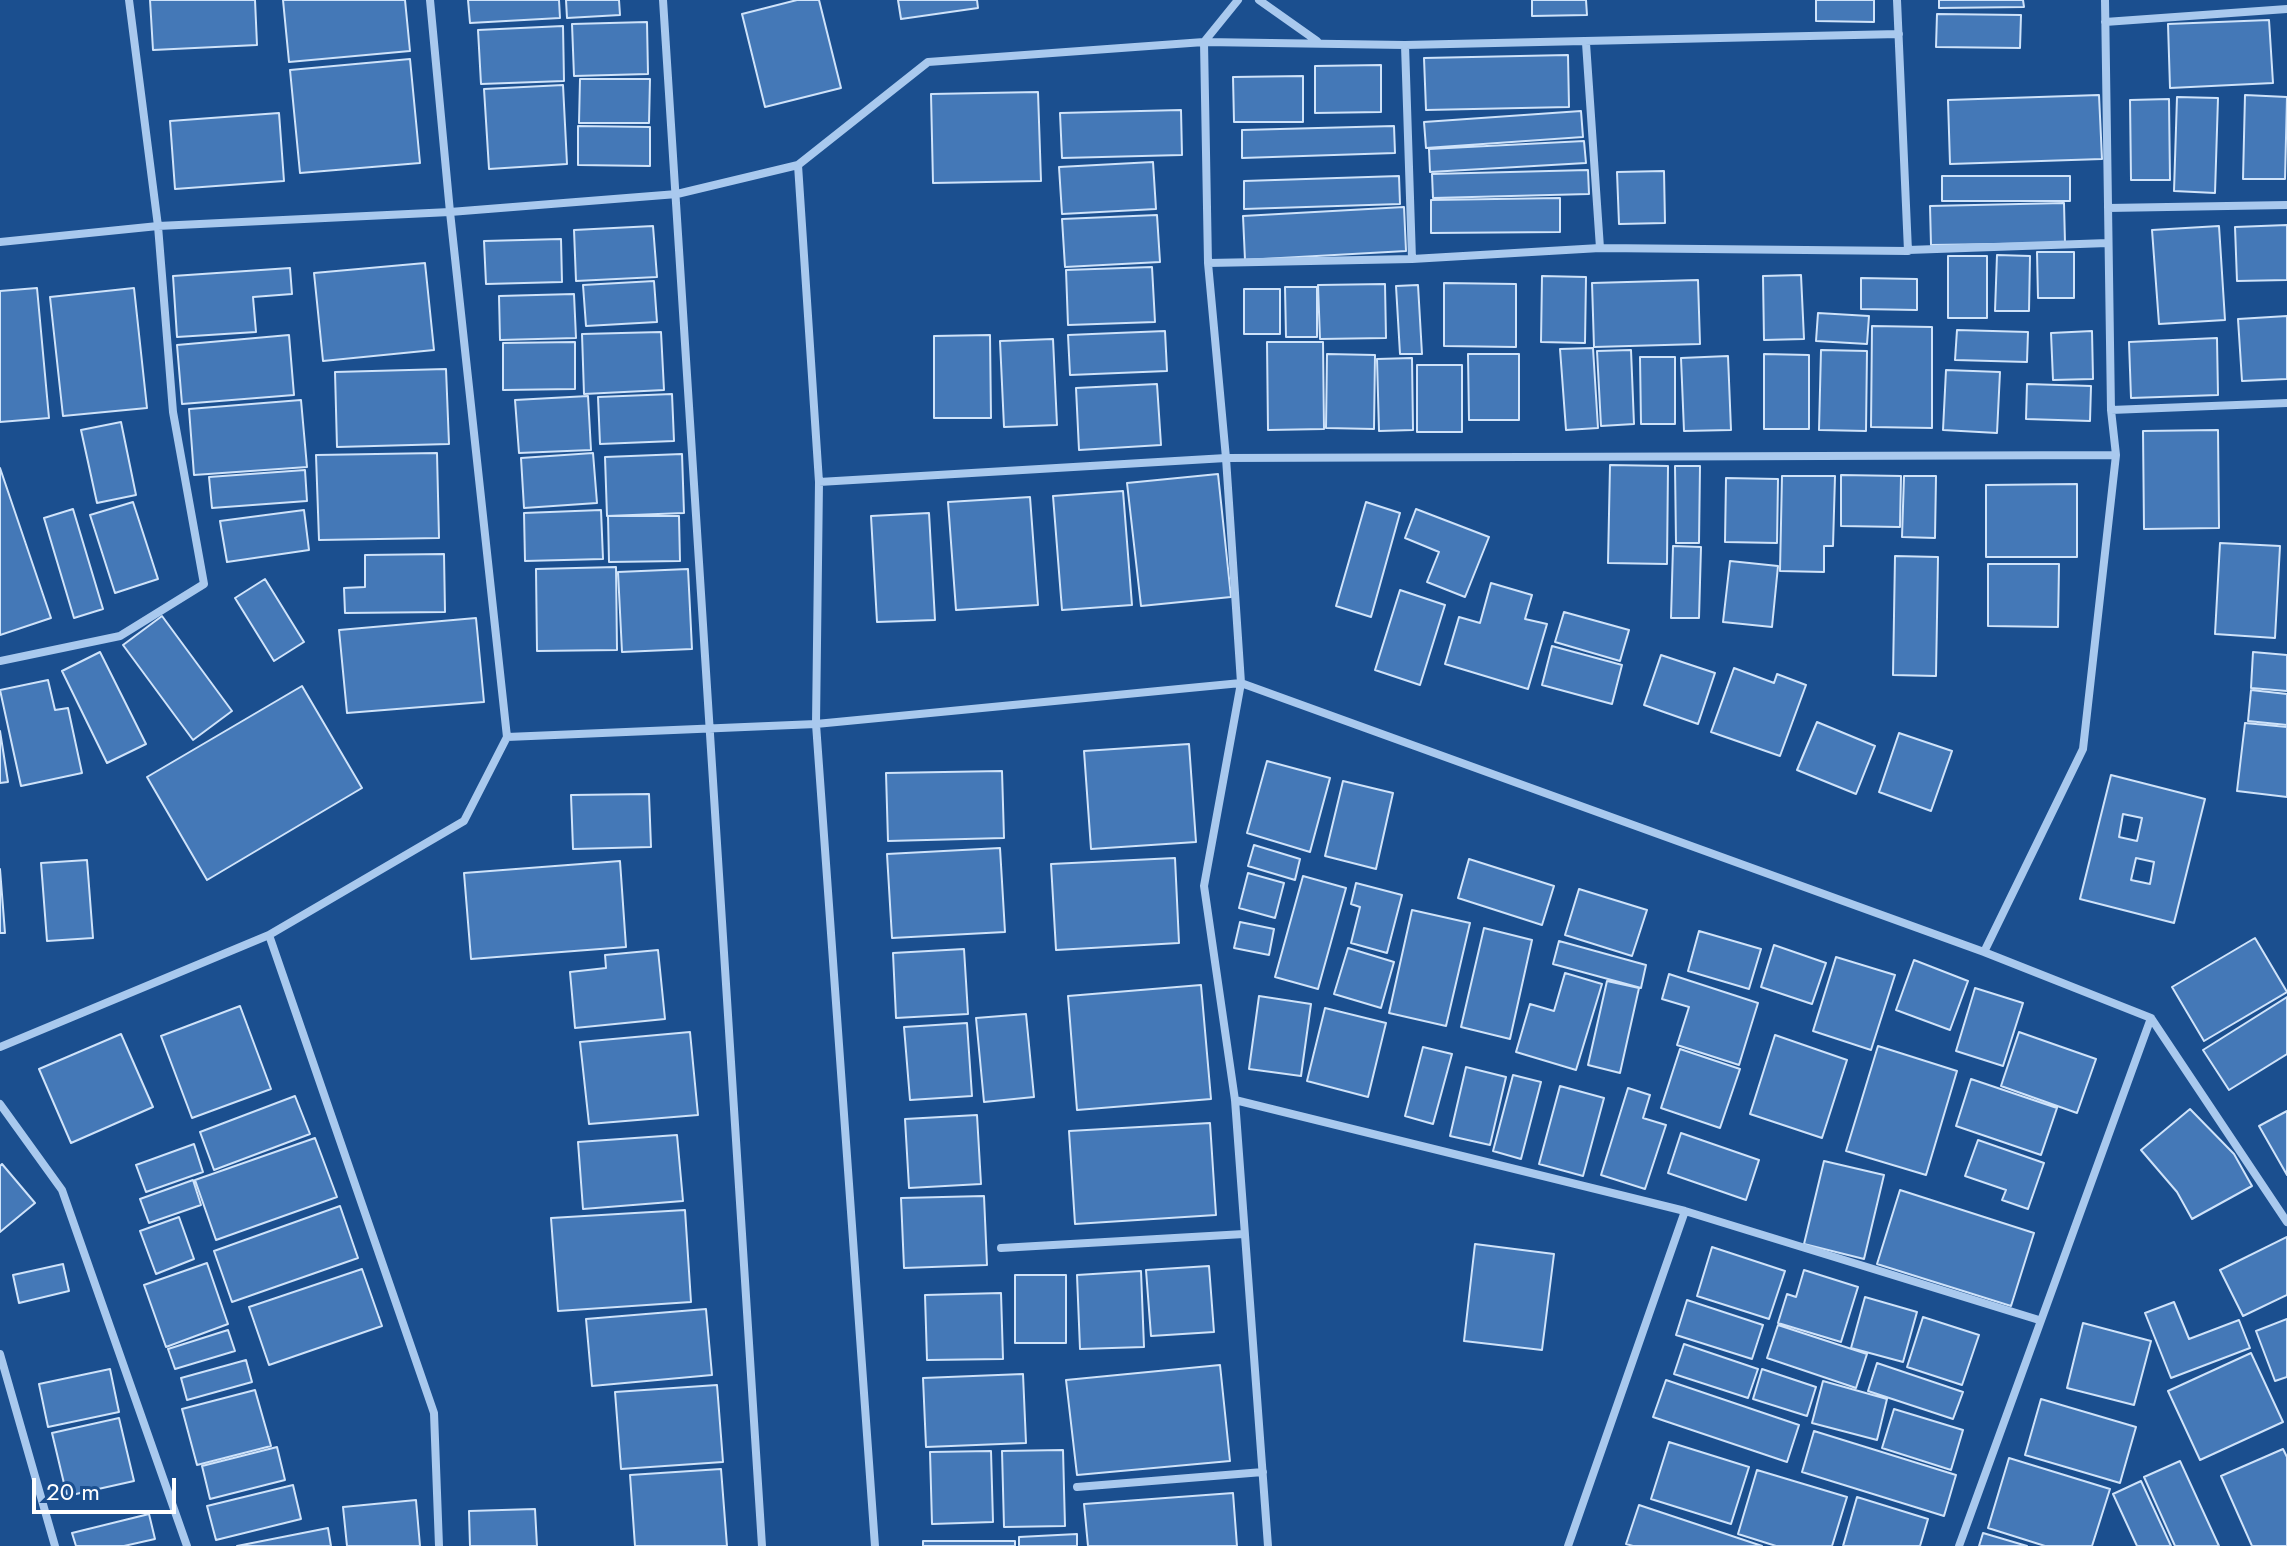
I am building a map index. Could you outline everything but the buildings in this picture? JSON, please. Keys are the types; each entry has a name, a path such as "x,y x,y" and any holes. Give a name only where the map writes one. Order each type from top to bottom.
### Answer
{"street":[{"path":"0,661 120,636 204,584 173,412 158,226 129,0"},
{"path":"0,1047 269,935 464,821 507,737 430,0"},
{"path":"663,0 762,1546"},
{"path":"1238,0 1204,42 1208,263 1226,458 1241,683 1204,886 1235,1100 1268,1546"},
{"path":"1259,0 1319,42"},
{"path":"1897,0 1908,250"},
{"path":"1984,952 2083,749 2116,455 2111,410 2105,0"},
{"path":"2105,22 2287,9"},
{"path":"0,242 158,226 450,212 677,194 798,165 928,62 1204,42 1405,45 1586,43 1899,34"},
{"path":"1586,43 1600,248"},
{"path":"1405,45 1412,259"},
{"path":"798,165 819,482 816,724 875,1546"},
{"path":"2108,208 2287,205"},
{"path":"1208,263 1412,259 1600,248 1908,250 2108,243"},
{"path":"2111,410 2287,403"},
{"path":"819,482 1226,458 2116,455"},
{"path":"507,737 816,724 1241,683 1984,952 2151,1018 2287,1222"},
{"path":"269,935 434,1413 439,1546"},
{"path":"1959,1546 2151,1018"},
{"path":"1235,1100 1685,1211 2039,1320"},
{"path":"0,1104 62,1190 187,1546"},
{"path":"1568,1546 1685,1211"},
{"path":"1001,1248 1244,1234"},
{"path":"0,1354 55,1546"},
{"path":"1077,1487 1263,1472"}]}
